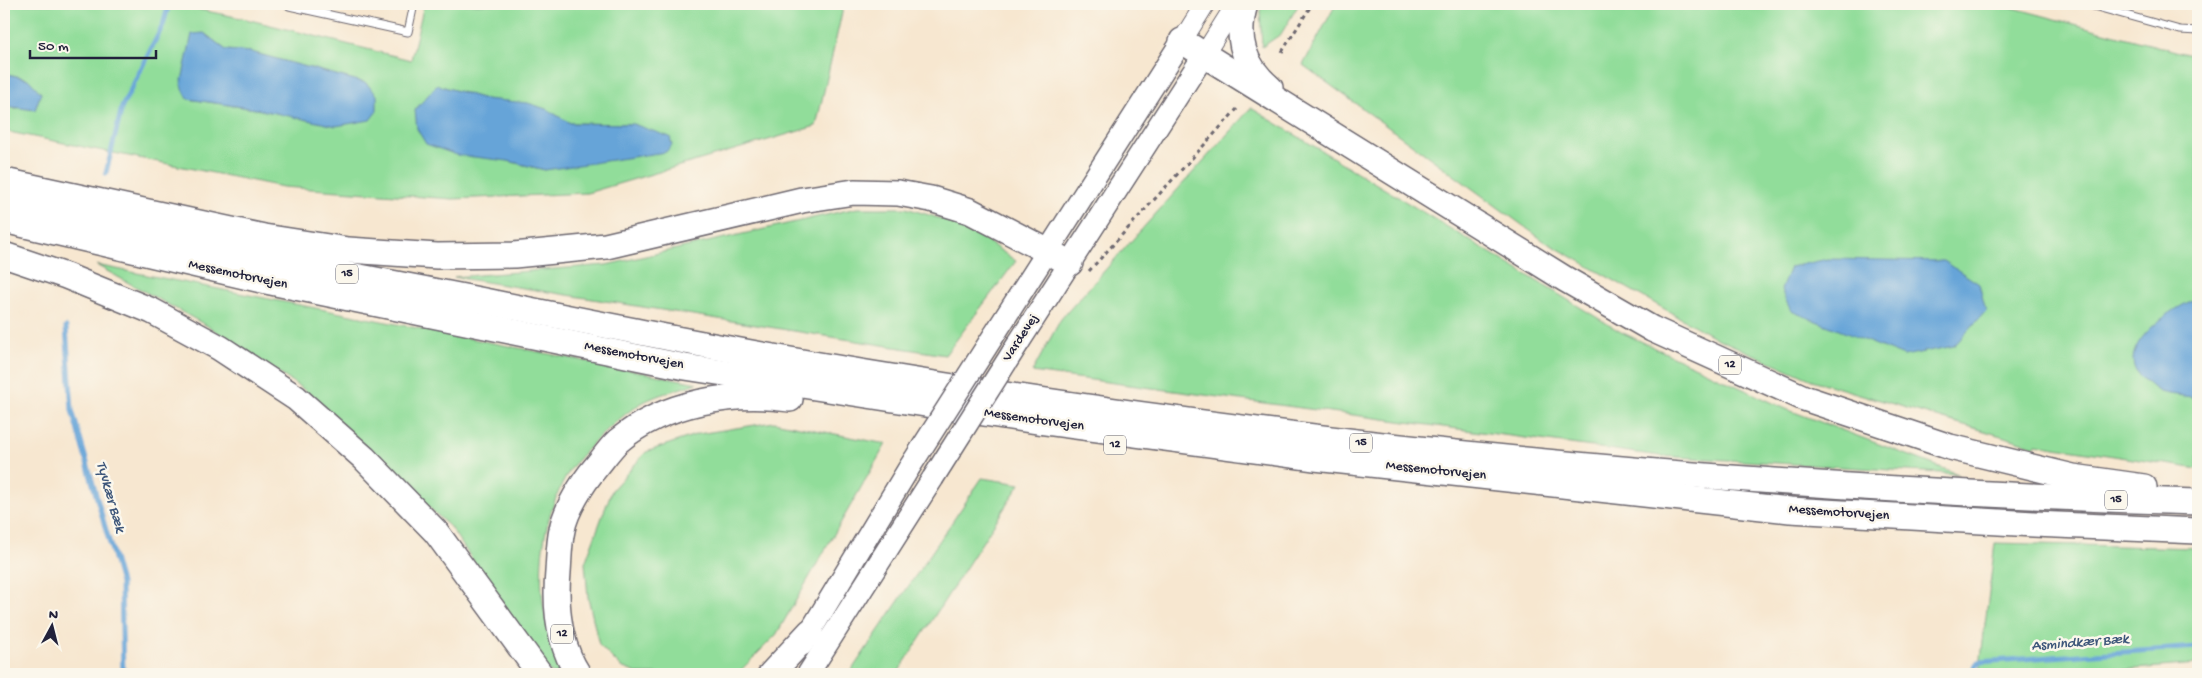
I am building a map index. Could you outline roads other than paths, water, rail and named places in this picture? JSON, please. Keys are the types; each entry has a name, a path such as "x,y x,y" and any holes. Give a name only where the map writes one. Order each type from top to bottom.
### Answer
{"highway":[{"path":"1245,4 1240,37 1245,56 1256,76 1309,120"},
{"name":"12","path":"1182,41 1565,279 1652,329 1804,398 1969,452 2073,477 2198,494"},
{"path":"4,181 264,237 348,250 437,256 514,255 606,246 802,200 854,192 898,193 931,198 970,211 1048,251 1077,270"},
{"name":"Messemotorvejen","path":"4,198 140,233 692,343 869,374 1107,410 1338,441 1560,464 1790,484 2034,498 2198,502"},
{"name":"Messemotorvejen","path":"4,220 266,281 685,367 1037,421 1315,458 1790,510 2198,531"},
{"path":"4,255 66,276 152,311 220,348 296,398 364,458 436,532 540,674"},
{"name":"12","path":"578,674 559,627 556,591 562,529 582,483 618,441 661,414 706,400 766,396 1038,435 1344,475 1643,504 1790,510"},
{"path":"556,591 579,653 596,674"},
{"path":"771,674 810,632"}],"main road":[{"name":"Vardevej","path":"783,674 909,468 1182,41"},
{"name":"Vardevej","path":"808,674 1019,342 1077,270 1204,55"}],"street":[{"name":"Vardevej","path":"1182,41 1205,4"},
{"name":"Vardevej","path":"1204,55 1236,4"}],"lane":[{"path":"289,6 408,32 414,4"},
{"path":"2086,4 2180,30 2198,31"}],"water":[{"path":"204,33 226,50 251,52 366,83 377,95 377,111 370,120 336,126 256,109 188,99 181,85 192,34"},
{"path":"4,73 28,79 41,93 35,110 4,106"},
{"path":"437,85 485,99 528,103 546,109 570,123 633,124 670,137 672,145 666,152 545,170 508,161 457,155 426,144 417,129 415,110"},
{"path":"1828,259 1944,261 1979,284 1986,311 1954,346 1904,356 1791,311 1781,290 1790,267"},
{"path":"2198,298 2198,398 2160,392 2145,381 2135,369 2133,357 2138,344 2160,320"}],"waterway":[{"name":"Tyvkær Bæk","path":"106,173 122,107 163,25 169,4"},
{"name":"Tyvkær Bæk","path":"66,327 72,410 121,583 123,674"},
{"name":"Asmindkær Bæk","path":"1969,674 1978,662 2198,647"}]}
